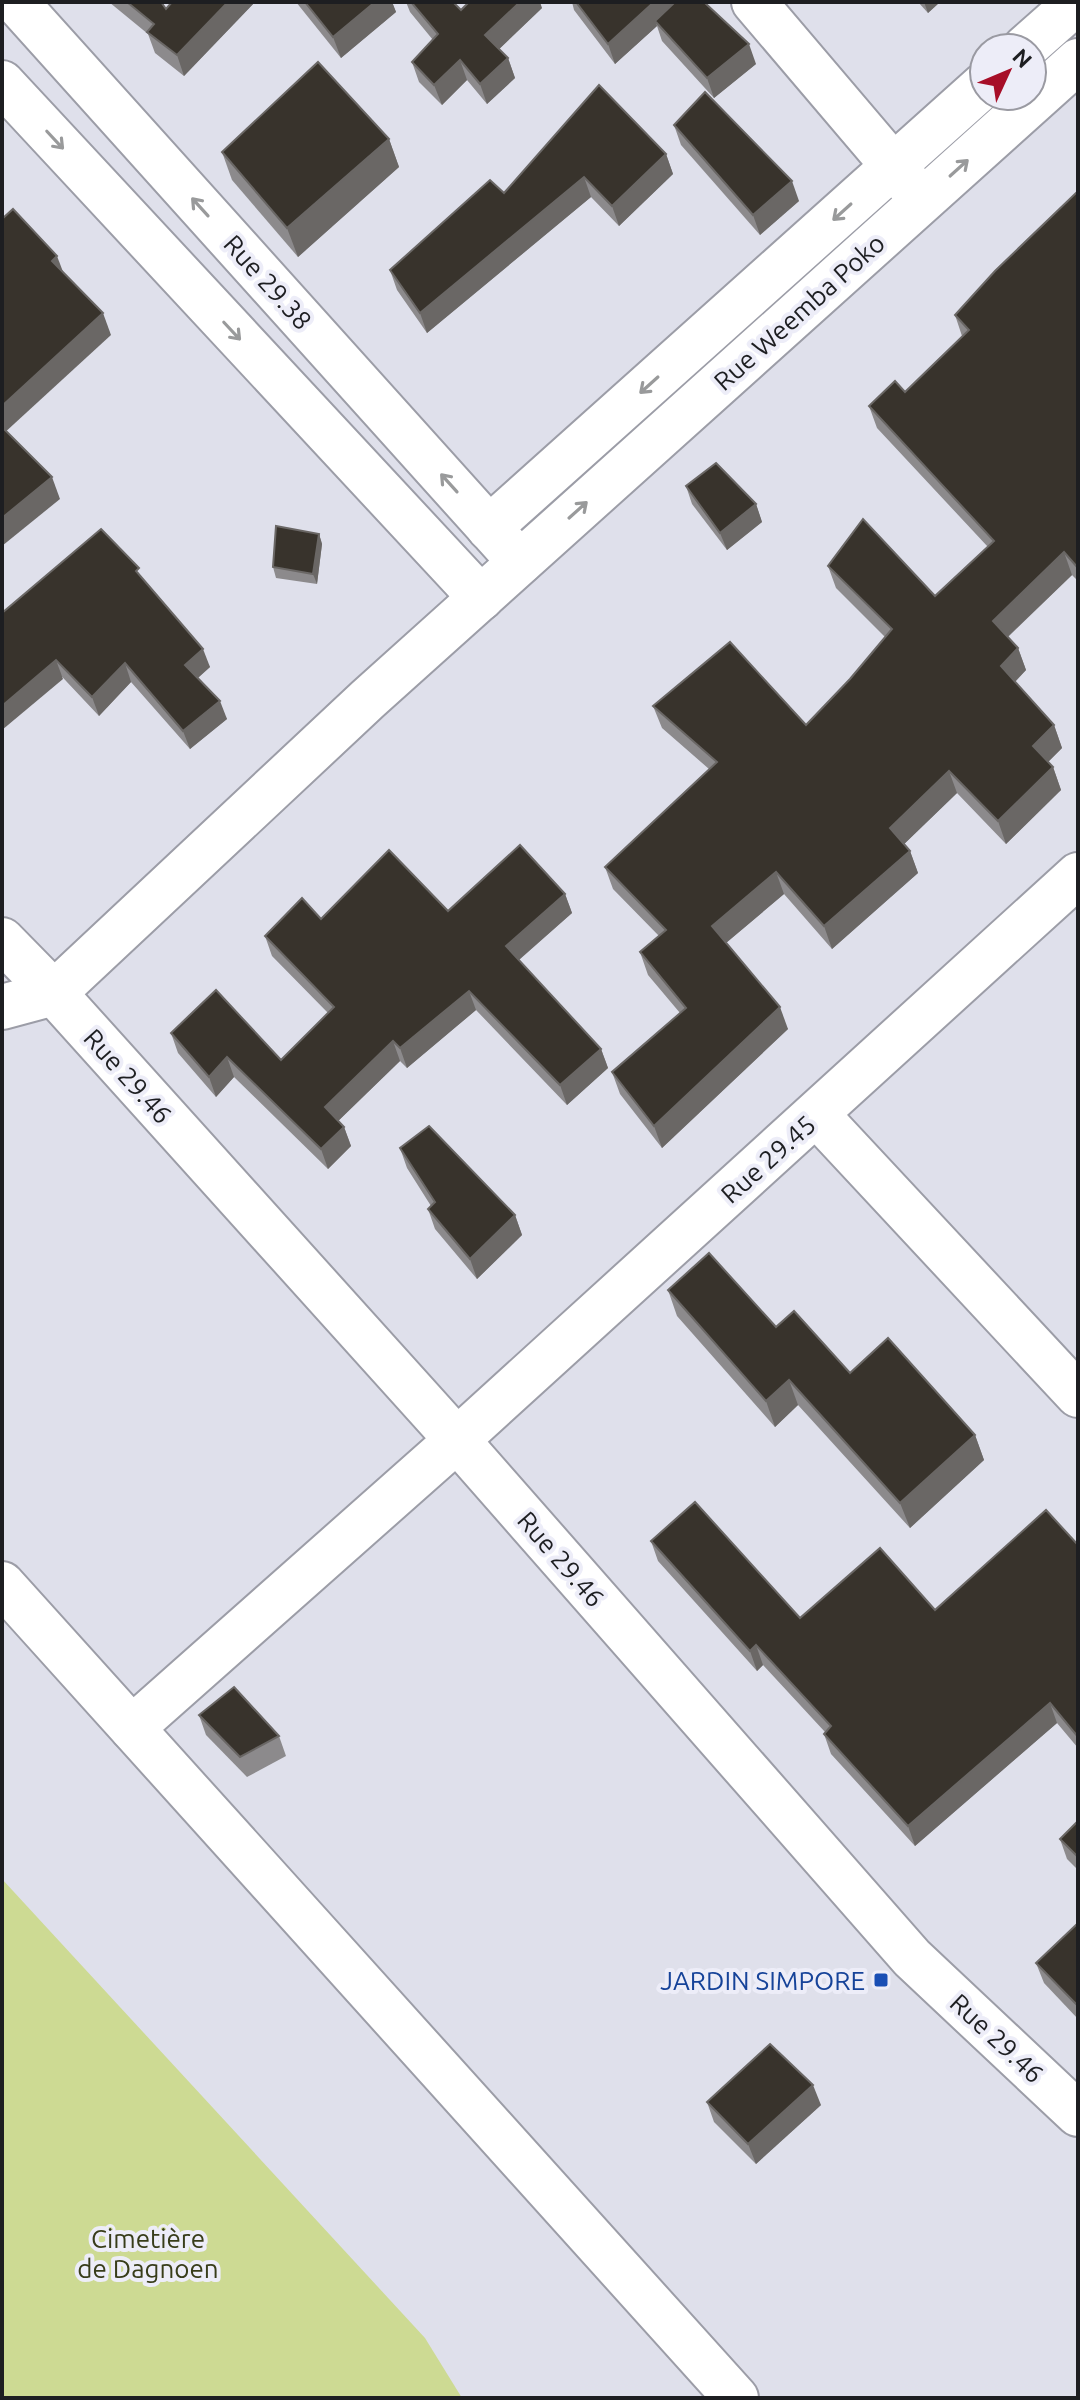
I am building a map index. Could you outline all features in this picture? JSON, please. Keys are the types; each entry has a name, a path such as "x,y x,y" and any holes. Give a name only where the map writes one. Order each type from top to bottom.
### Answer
{"street":[{"name":"Rue 29.38","path":"16,2 520,562"},
{"path":"754,2 923,200"},
{"path":"1043,32 1077,2"},
{"name":"Rue Weemba Poko","path":"54,993 356,709 1078,61"},
{"path":"2,83 481,598"},
{"name":"Rue Weemba Poko","path":"489,528 968,99"},
{"name":"Rue 29.45","path":"132,1728 457,1440 1078,875"},
{"name":"Rue 29.46","path":"2,940 54,993 457,1440 912,1958 1078,2114"},
{"path":"2,1007 54,993"},
{"path":"817,1115 1078,1395"},
{"path":"2,1584 736,2398"}],"green space":[{"name":"Cimetière de Dagnoen","path":"2,1879 425,2338 462,2398 2,2398"}],"building":[{"path":"127,2 161,2 166,9 172,2 228,2 177,55 147,32 154,24"},
{"path":"305,2 375,2 333,37"},
{"path":"411,2 453,2 461,10 469,2 520,2 485,35 508,58 480,84 460,60 434,85 412,62 438,34"},
{"path":"576,2 654,2 608,44"},
{"path":"675,2 704,2 749,44 707,78 655,21"},
{"path":"318,62 389,139 287,228 222,152"},
{"path":"599,85 666,154 612,206 584,177 420,313 390,270 490,180 504,193"},
{"path":"705,92 792,181 753,215 674,125"},
{"path":"1078,191 1078,568 1064,552 993,621 1018,648 1001,666 1054,725 1033,746 1053,767 998,821 949,771 890,828 910,851 824,926 776,872 712,926 780,1007 654,1126 612,1072 686,1008 640,952 666,930 605,867 717,762 653,706 730,642 806,725 892,629 828,566 863,519 935,596 994,541 869,406 895,381 905,392 969,330 955,315 995,271"},
{"path":"13,209 57,256 52,261 103,313 2,406 2,219"},
{"path":"2,427 52,477 2,518"},
{"path":"716,463 756,504 720,533 686,486"},
{"path":"276,526 319,534 313,574 273,567"},
{"path":"101,529 139,568 136,571 203,649 185,665 220,701 183,731 125,663 92,697 56,660 2,706 2,613"},
{"path":"520,845 565,894 506,946 601,1049 560,1085 469,991 400,1048 393,1041 325,1107 344,1127 321,1149 227,1057 209,1077 171,1033 216,990 281,1060 334,1007 265,936 302,898 321,919 389,850 448,911"},
{"path":"429,1126 515,1215 470,1259 428,1209 435,1202 400,1148"},
{"path":"709,1253 776,1327 794,1311 850,1373 888,1338 975,1435 900,1503 789,1380 766,1401 668,1290"},
{"path":"695,1502 800,1618 880,1548 935,1610 1046,1510 1078,1545 1078,1737 1050,1703 908,1826 824,1734 831,1726 756,1645 750,1651 651,1541"},
{"path":"234,1687 279,1736 240,1757 199,1715"},
{"path":"1078,1821 1078,1857 1060,1839"},
{"path":"1078,1923 1078,2006 1036,1963"},
{"path":"770,2044 813,2085 748,2144 707,2102"}],"place":[{"name":"JARDIN SIMPORE","path":"881,1980"}]}
